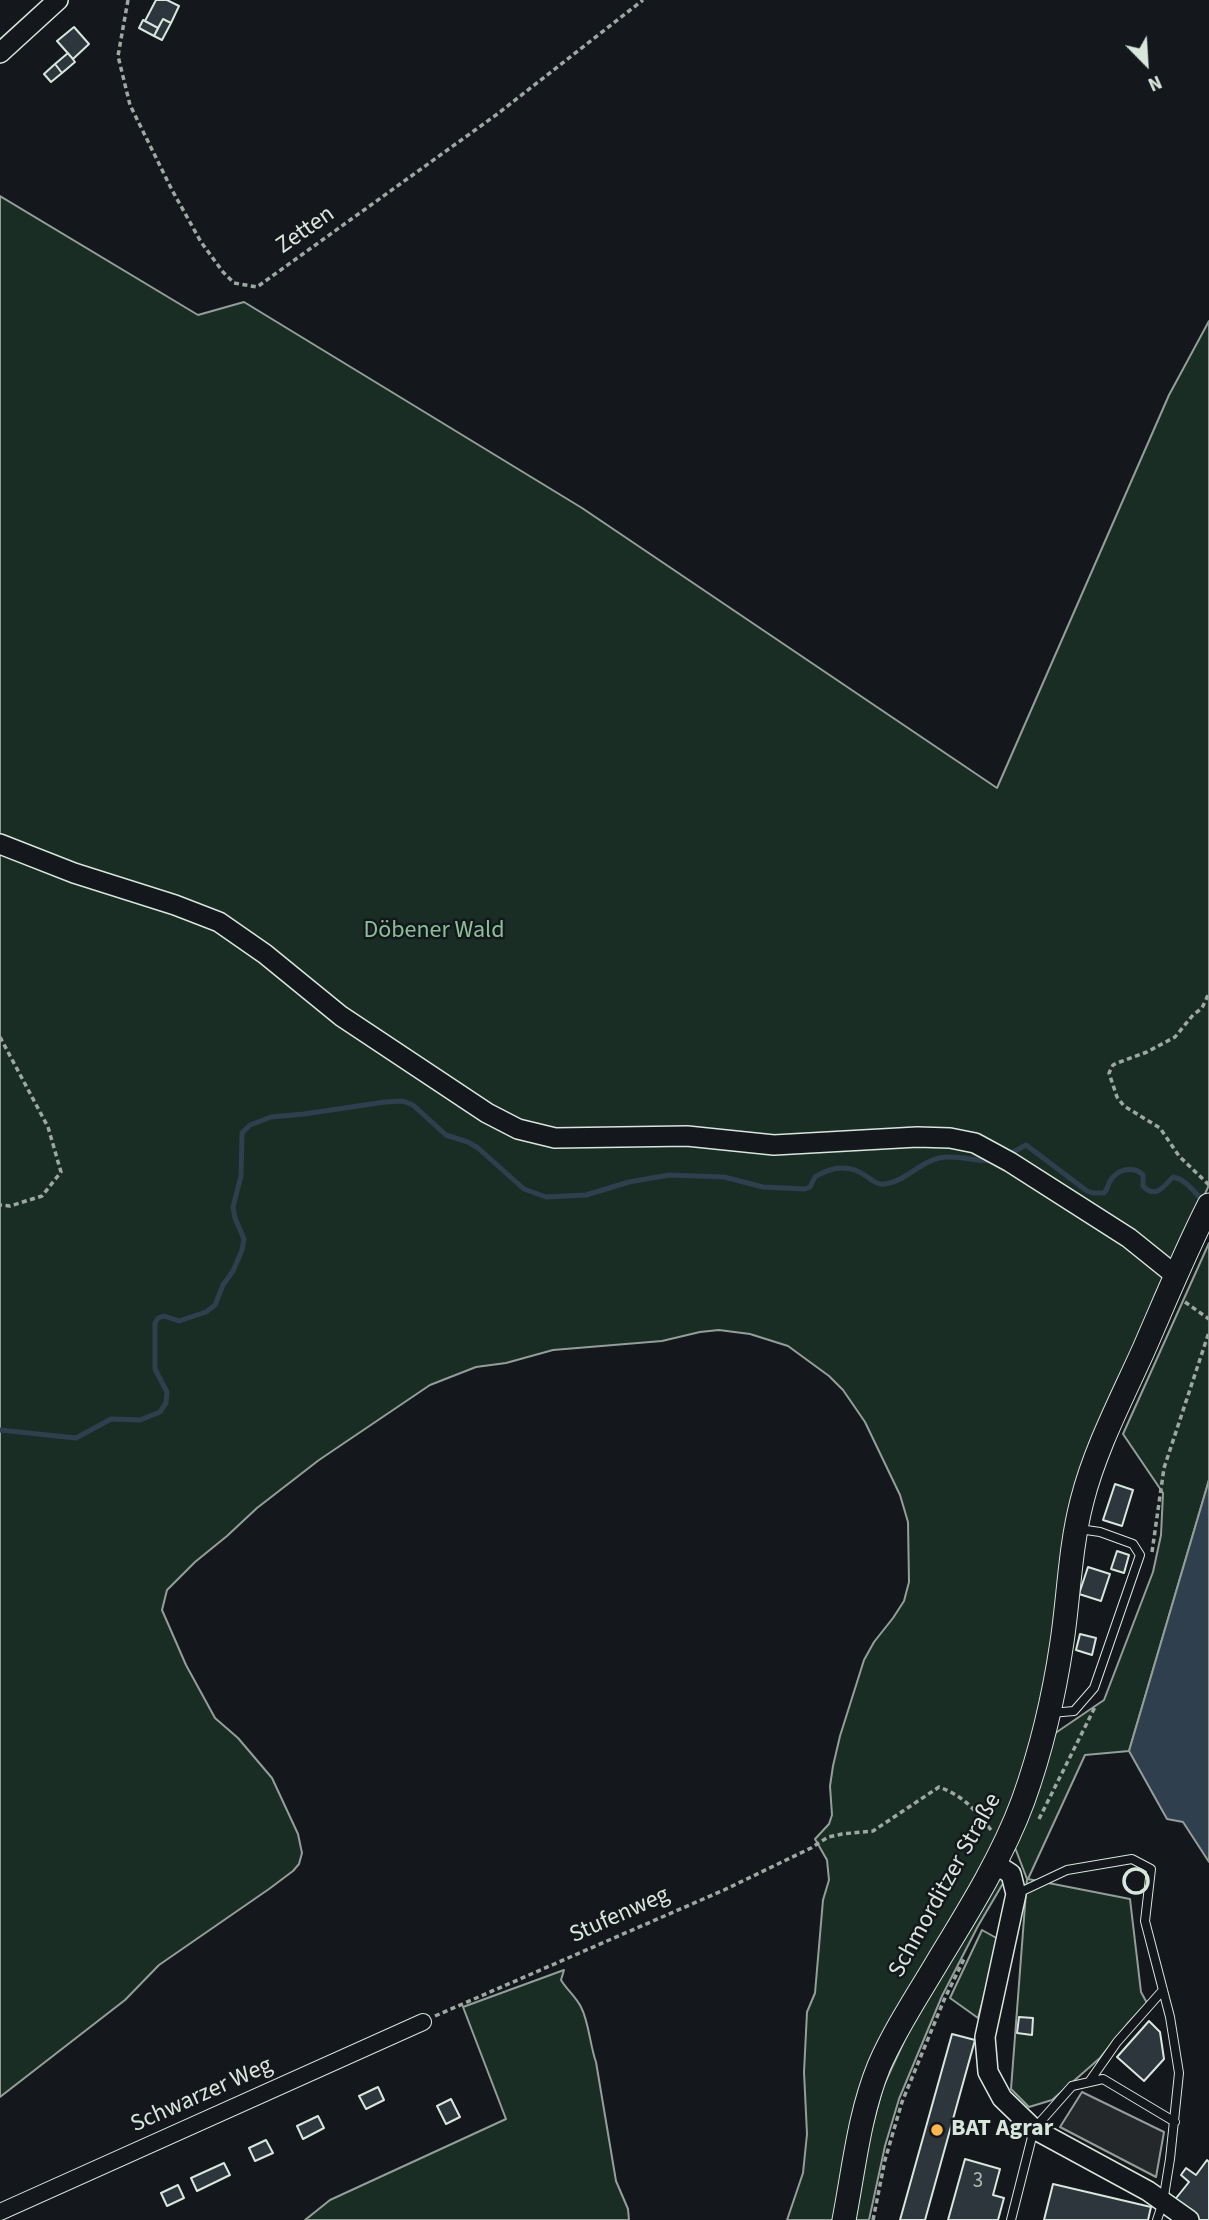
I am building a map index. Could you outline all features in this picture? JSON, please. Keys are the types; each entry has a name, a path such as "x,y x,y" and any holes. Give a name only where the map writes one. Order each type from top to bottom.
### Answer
{"main road":[{"name":"Schmorditzer Straße","path":"844,2220 866,2102 880,2064 900,2023 999,1854 1022,1804 1032,1776 1057,1676 1076,1529 1091,1474 1205,1212"}],"street":[{"path":"0,53 58,0"},
{"path":"0,844 54,866 219,922 265,954 360,1029 505,1124 555,1138 687,1136 774,1145 904,1137 950,1138 975,1143 1129,1238 1172,1284"},
{"path":"999,1854 1011,1874 1016,1894 985,2037 988,2072 1002,2098 1034,2129 1148,2191 1160,2211 1189,2220"},
{"name":"Schwarzer Weg","path":"0,2212 423,2022"}],"lane":[{"path":"1048,1713 1074,1711 1094,1688 1140,1555 1133,1544 1100,1532 1076,1529"},
{"path":"1016,1894 1068,1870 1132,1859 1151,1869 1145,1921 1170,2017 1179,2073 1175,2122 1160,2211"},
{"path":"1089,2082 1117,2042 1163,1990"},
{"path":"1011,2220 1034,2129 1072,2086 1103,2079 1175,2122"}],"path":[{"name":"Zetten","path":"128,0 118,56 130,106 201,242 234,283 257,287 496,115 643,0"},
{"path":"1209,993 1202,1008 1175,1037 1147,1052 1113,1065 1109,1073 1117,1097 1124,1106 1160,1128 1179,1156 1209,1185"},
{"path":"0,1037 48,1127 61,1172 42,1196 10,1206 0,1205"},
{"path":"1172,1284 1189,1304 1209,1319"},
{"name":"Stufenweg","path":"423,2022 724,1890 828,1838 873,1831 940,1787 955,1792 971,1806 999,1854"},
{"path":"873,2220 902,2102 944,2000 967,1953"}],"green space":[{"name":"Döbener Wald","path":"0,196 198,315 244,302 582,508 997,788 1169,395 1209,321 1209,1185 1113,1398 1054,1639 1029,1755 1001,1832 912,1987 835,2220 787,2220 803,2173 807,2134 804,2072 807,2012 815,1993 823,1900 829,1880 827,1860 815,1839 829,1824 832,1815 830,1786 833,1766 864,1660 904,1601 909,1582 908,1522 900,1495 865,1422 843,1390 829,1376 788,1346 750,1334 719,1330 662,1341 553,1350 506,1363 476,1367 430,1385 319,1460 257,1508 167,1590 162,1610 186,1665 215,1718 238,1738 272,1778 298,1834 302,1853 299,1864 269,1889 159,1965 125,2000 0,2097"},
{"path":"1209,1243 1209,1480 1129,1751 1085,1755 1028,1879 1130,1899 1141,1992 1147,2003 1100,2058 1052,2100 1029,2107 1011,2089 1027,1879 1014,1845 1051,1736 1104,1700 1153,1572 1161,1535 1163,1493 1123,1434"},
{"path":"997,1875 1005,1880 942,1996 899,2099 885,2146 869,2220 847,2220 883,2087 908,2033"},
{"path":"982,1930 1000,1940 978,2018 950,1998"},
{"path":"564,1970 561,1980 579,2003 586,2020 596,2062 616,2181 628,2209 629,2220 305,2220 330,2200 506,2119 463,2007"}],"shaded area":[{"path":"1082,2092 1164,2132 1156,2177 1060,2127"}],"water":[{"path":"1209,1480 1209,1862 1183,1822 1167,1819 1129,1751"}],"building":[{"path":"156,0 167,0 179,6 171,23 163,19 158,28 145,21"},
{"path":"163,19 171,23 162,40 154,36"},
{"path":"143,20 158,28 154,36 139,28"},
{"path":"74,27 89,44 73,59 57,41"},
{"path":"68,53 75,62 62,73 55,64"},
{"path":"55,64 62,73 51,82 44,74"},
{"path":"1115,1484 1133,1490 1122,1526 1103,1520"},
{"path":"1117,1551 1129,1555 1124,1573 1111,1569"},
{"path":"1088,1567 1110,1574 1101,1601 1079,1594"},
{"path":"1080,1634 1096,1638 1092,1655 1076,1650"},
{"path":"1019,2017 1033,2018 1032,2035 1017,2033"},
{"path":"1149,2021 1160,2032 1164,2059 1144,2081 1117,2057"},
{"name":"BAT Agrar","path":"952,2034 975,2040 925,2220 900,2220"},
{"path":"378,2087 384,2100 366,2109 359,2096"},
{"path":"451,2099 460,2117 446,2124 437,2106"},
{"path":"318,2116 324,2128 303,2139 297,2126"},
{"path":"266,2140 273,2153 255,2161 249,2148"},
{"path":"965,2159 1000,2169 993,2195 1004,2198 998,2220 948,2220"},
{"path":"1207,2160 1209,2220 1197,2220 1173,2202 1189,2182 1181,2175 1186,2168 1196,2175"},
{"path":"224,2163 230,2175 197,2191 191,2178"},
{"path":"1053,2184 1151,2207 1148,2220 1044,2220"},
{"path":"178,2185 184,2198 167,2206 161,2193"}],"waterway":[{"path":"0,1430 76,1438 111,1419 140,1420 160,1412 166,1403 167,1392 155,1369 155,1323 158,1318 164,1316 179,1321 206,1312 215,1305 223,1285 233,1271 244,1239 233,1207 241,1176 242,1133 250,1125 271,1117 403,1101 413,1105 446,1135 478,1148 524,1189 546,1197 586,1195 629,1182 669,1175 724,1177 763,1187 805,1189 810,1187 815,1177 840,1168 860,1172 877,1183 885,1184 899,1180 925,1163 939,1158 993,1160"},
{"path":"1006,1156 1026,1145 1093,1193 1104,1193 1112,1178 1125,1170 1134,1170 1143,1175 1143,1186 1152,1192 1160,1190 1173,1177 1186,1184 1204,1202"}],"wall":[{"path":"1136,1869 1144,1873 1148,1881 1144,1889 1136,1893 1128,1889 1124,1881 1128,1873 1136,1869"}],"place":[{"name":"BAT Agrar","path":"937,2130"}]}
